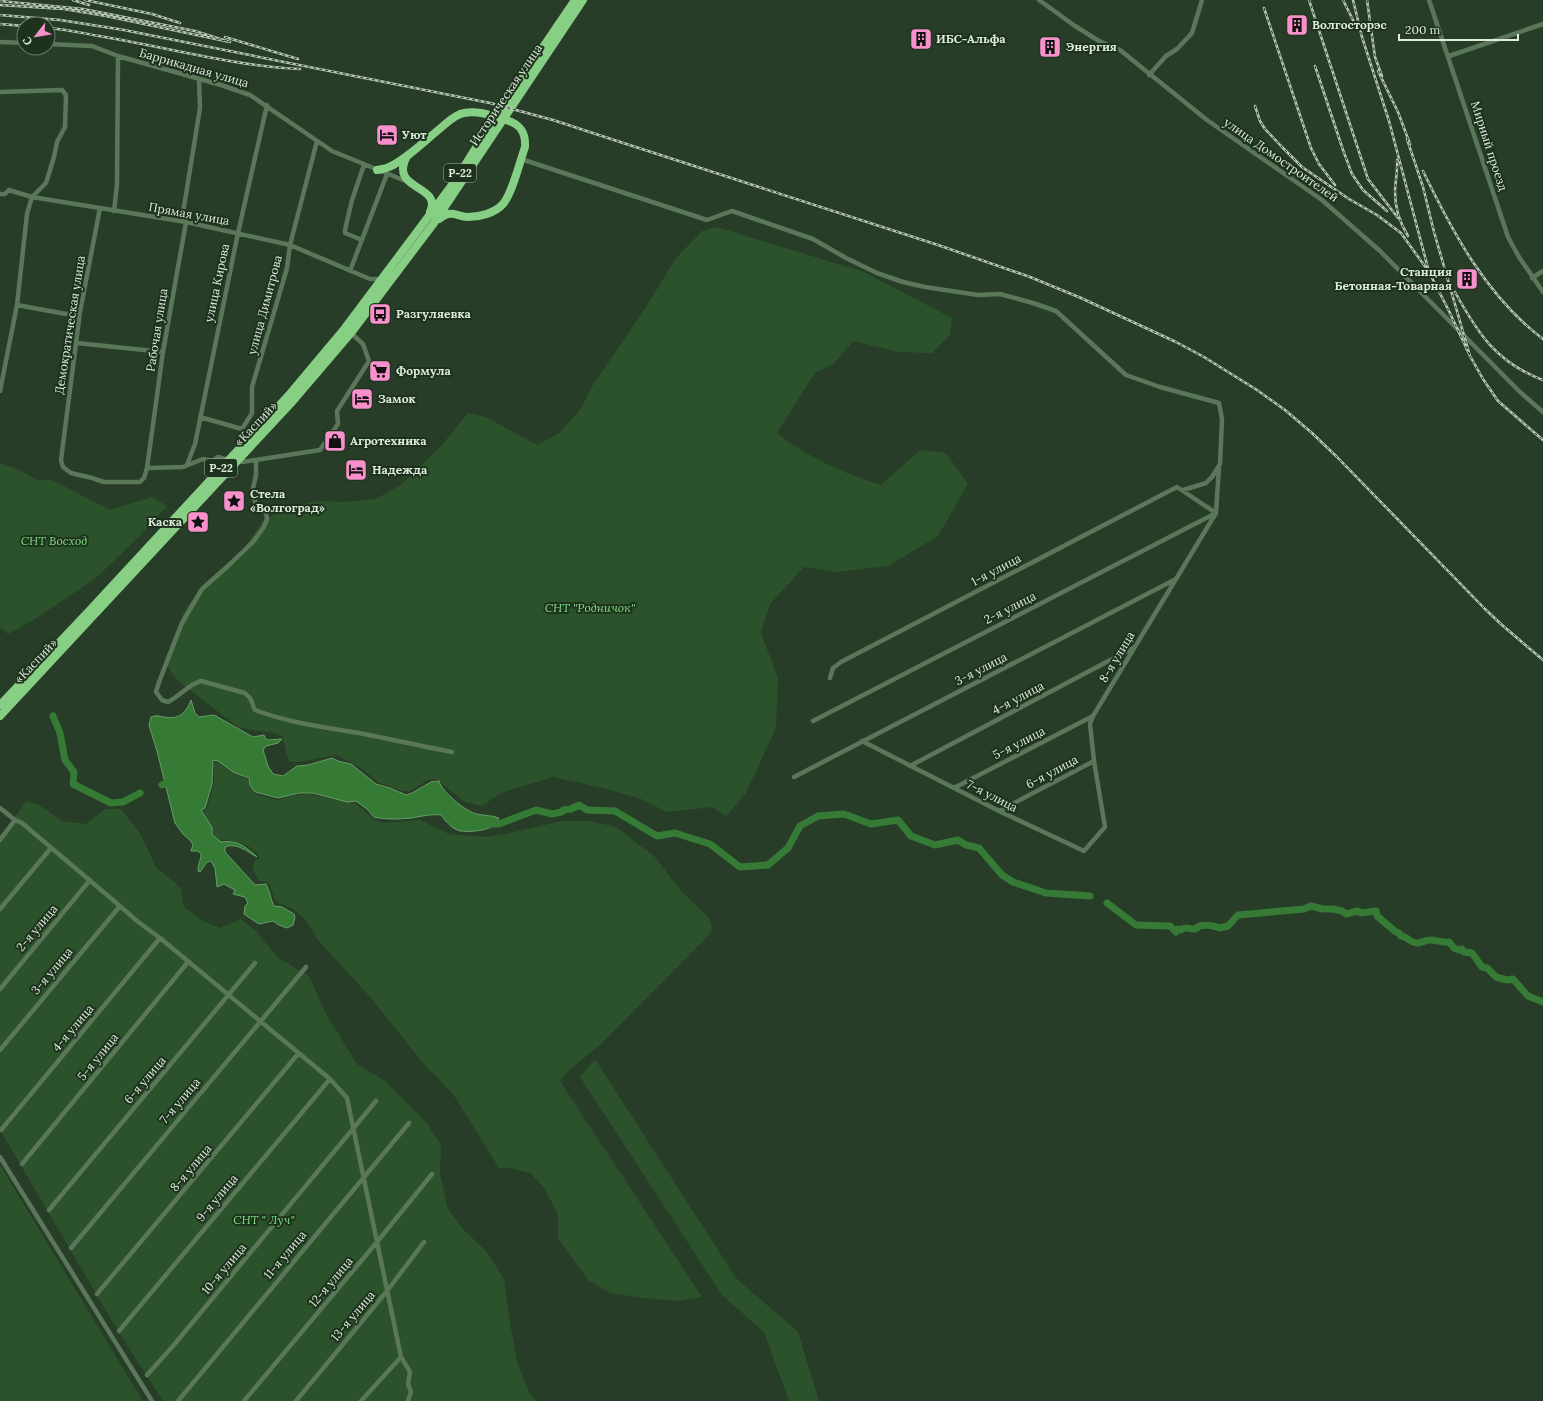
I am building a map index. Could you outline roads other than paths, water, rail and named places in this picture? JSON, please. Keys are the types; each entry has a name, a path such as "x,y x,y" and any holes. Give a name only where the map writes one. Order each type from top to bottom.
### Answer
{"highway":[{"name":"Историческая улица","path":"431,221 455,181 520,87 574,0"},
{"name":"Историческая улица","path":"520,87 584,0"},
{"path":"377,170 389,168 407,156 453,118 463,113 481,113 512,122 520,126 524,132 526,139 521,159 508,194 503,204 496,210 484,215 467,217 451,213 431,221 431,198 421,189"},
{"name":"Историческая улица","path":"431,221 464,180 493,128"},
{"path":"407,156 403,163 403,174 408,182 421,189 436,194 444,190 455,181"},
{"path":"461,215 456,208 455,202 464,180"},
{"name":"«Каспий»","path":"0,716 236,461 431,221"},
{"name":"«Каспий»","path":"0,705 293,401 351,333 431,221"}],"street":[{"name":"улица Домостроителей","path":"1039,0 1099,41 1120,50 1149,75 1207,120 1322,200 1380,250 1525,396 1543,412"},
{"path":"1149,75 1166,56 1177,49 1192,34 1202,0"},
{"name":"Мирный проезд","path":"1429,0 1508,237 1532,278 1543,292"},
{"path":"1448,56 1543,24"},
{"path":"0,42 16,43"},
{"name":"Баррикадная улица","path":"56,44 92,46 118,56 250,94 332,151 408,182"},
{"path":"114,211 117,185 118,56"},
{"name":"Рабочая улица","path":"147,468 163,352 186,222 184,213 200,108 199,79"},
{"path":"0,92 62,90 66,95 65,127 57,142 46,183 32,197 27,214 17,305 0,391"},
{"name":"улица Кирова","path":"187,465 195,444 238,233 267,105"},
{"name":"улица Димитрова","path":"200,417 242,429 252,413 252,387 287,268 290,246 317,141"},
{"path":"521,159 707,220 732,211 813,239 846,258 877,273 903,282 978,295 1000,294 1056,311 1126,375 1160,387 1219,403 1222,419 1216,513"},
{"path":"362,240 349,236 345,233 345,230 352,200 364,165"},
{"path":"350,271 387,174"},
{"name":"Прямая улица","path":"0,194 5,194 9,190 32,197 186,222 238,233 290,246 370,280"},
{"name":"Демократическая улица","path":"100,208 80,312 61,460 63,467 71,473 104,482 140,482 144,478 147,468"},
{"path":"1532,278 1543,271"},
{"path":"372,292 370,280 383,279"},
{"path":"17,305 66,314 80,312"},
{"path":"147,468 183,467 203,459 212,461 218,457 236,461 256,460 320,450 338,424 337,411 369,361 363,344 351,333"},
{"path":"77,343 163,352"},
{"path":"256,460 256,475 252,493 256,504 266,513 267,519 264,527 248,547 202,589 182,623 156,692 162,700 168,702 195,683 201,681 245,693 250,698 255,710 268,715 305,724 380,737 452,752"},
{"path":"1183,490 1206,483 1212,477 1220,464"},
{"name":"1-я улица","path":"830,678 833,668 841,662 1178,487 1183,490"},
{"path":"1183,490 1216,513"},
{"name":"8-я улица","path":"1105,827 1094,761 1090,724 1093,716 1134,647 1216,513"},
{"name":"2-я улица","path":"813,721 1216,513"},
{"name":"3-я улица","path":"794,777 1177,579"},
{"name":"4-я улица","path":"910,766 1134,647"},
{"name":"5-я улица","path":"954,788 1093,716"},
{"name":"7-я улица","path":"862,742 999,811 1084,851 1105,827"},
{"name":"6-я улица","path":"999,811 1094,761"},
{"path":"0,808 15,820 22,823 137,921 160,938 330,1079 347,1098 401,1357 410,1372 408,1384 411,1392 408,1401"},
{"path":"0,840 15,820"},
{"path":"0,909 51,848"},
{"name":"2-я улица","path":"0,989 90,880"},
{"name":"3-я улица","path":"0,1050 120,906"},
{"name":"4-я улица","path":"1,1130 160,938"},
{"name":"5-я улица","path":"22,1164 188,962"},
{"name":"6-я улица","path":"49,1210 255,963"},
{"name":"7-я улица","path":"71,1248 306,966"},
{"name":"8-я улица","path":"97,1294 298,1054"},
{"name":"9-я улица","path":"119,1331 330,1079"},
{"name":"10-я улица","path":"147,1375 173,1346 376,1101"},
{"name":"11-я улица","path":"178,1401 408,1123"},
{"path":"0,1157 152,1401"},
{"name":"12-я улица","path":"244,1401 432,1174"},
{"name":"13-я улица","path":"296,1401 387,1291 424,1242"},
{"path":"361,1401 401,1357"}],"waterway":[{"path":"53,716 60,733 65,760 74,772 73,784 111,803 123,802 140,793"},
{"path":"162,785 174,780"},
{"path":"486,824 499,824 536,810 552,814 562,812 563,810 571,809 579,805 587,810 615,811 657,836 675,833 710,844 740,867 768,865 788,848 800,826 818,816 844,814 871,824 898,820 911,836 935,845 958,840 966,845 979,848 1002,875 1013,882 1046,893 1090,896"},
{"path":"1107,903 1136,925 1170,926 1176,932 1178,929 1194,929 1202,925 1220,928 1228,926 1238,915 1304,909 1311,906 1342,911 1346,914 1357,911 1361,913 1376,911 1377,916 1401,936 1410,941 1415,943 1426,940 1449,942 1454,948 1472,953 1482,967 1487,968 1496,977 1507,980 1513,979 1528,996 1543,1002"}],"railway":[{"path":"73,0 89,5"},
{"path":"85,0 152,14 180,23"},
{"path":"1309,0 1368,179 1398,218"},
{"path":"1343,0 1355,24"},
{"path":"1255,106 1260,121 1265,129 1302,167 1349,199 1377,215 1401,233 1429,272 1389,121 1362,37 1353,0"},
{"path":"1367,0 1375,57 1382,76"},
{"path":"0,1 83,9 195,31 230,42 106,16 64,9 0,5"},
{"path":"1264,8 1311,148 1319,164 1335,185"},
{"path":"0,15 60,20 124,30 490,103 553,120 938,245 1030,277 1081,298 1176,342 1204,357 1257,390 1285,410 1337,457 1485,609 1543,660"},
{"path":"0,24 16,25"},
{"path":"56,29 124,40 224,60 300,69"},
{"path":"225,37 298,59"},
{"path":"1315,66 1352,174 1363,190 1387,211"},
{"path":"1378,71 1398,112 1410,144"},
{"path":"1407,139 1423,187 1434,232 1470,356 1427,268"},
{"path":"1397,160 1395,192 1396,203 1400,220 1408,236"},
{"path":"1423,171 1459,240 1488,284 1505,304 1543,339"},
{"path":"1455,292 1472,321 1490,345 1513,365 1543,380"},
{"path":"1470,356 1498,401 1543,440"}],"place":[{"name":"Волгосторэс","path":"1297,25"},
{"name":"ИБС-Альфа","path":"921,39"},
{"name":"Энергия","path":"1050,47"},
{"name":"Уют","path":"387,135"},
{"name":"Станция Бетонная-Товарная","path":"1467,279"},
{"name":"Разгуляевка","path":"380,314"},
{"name":"Формула","path":"380,371"},
{"name":"Замок","path":"362,399"},
{"name":"Агротехника","path":"335,441"},
{"name":"Надежда","path":"356,470"},
{"name":"Стела «Волгоград»","path":"234,501"},
{"name":"Каска","path":"198,522"}],"park label":[{"name":"СНТ Восход","path":"54,541"},
{"name":"СНТ \"Родничок\"","path":"590,608"},
{"name":"СНТ \" Луч\"","path":"264,1220"}]}
